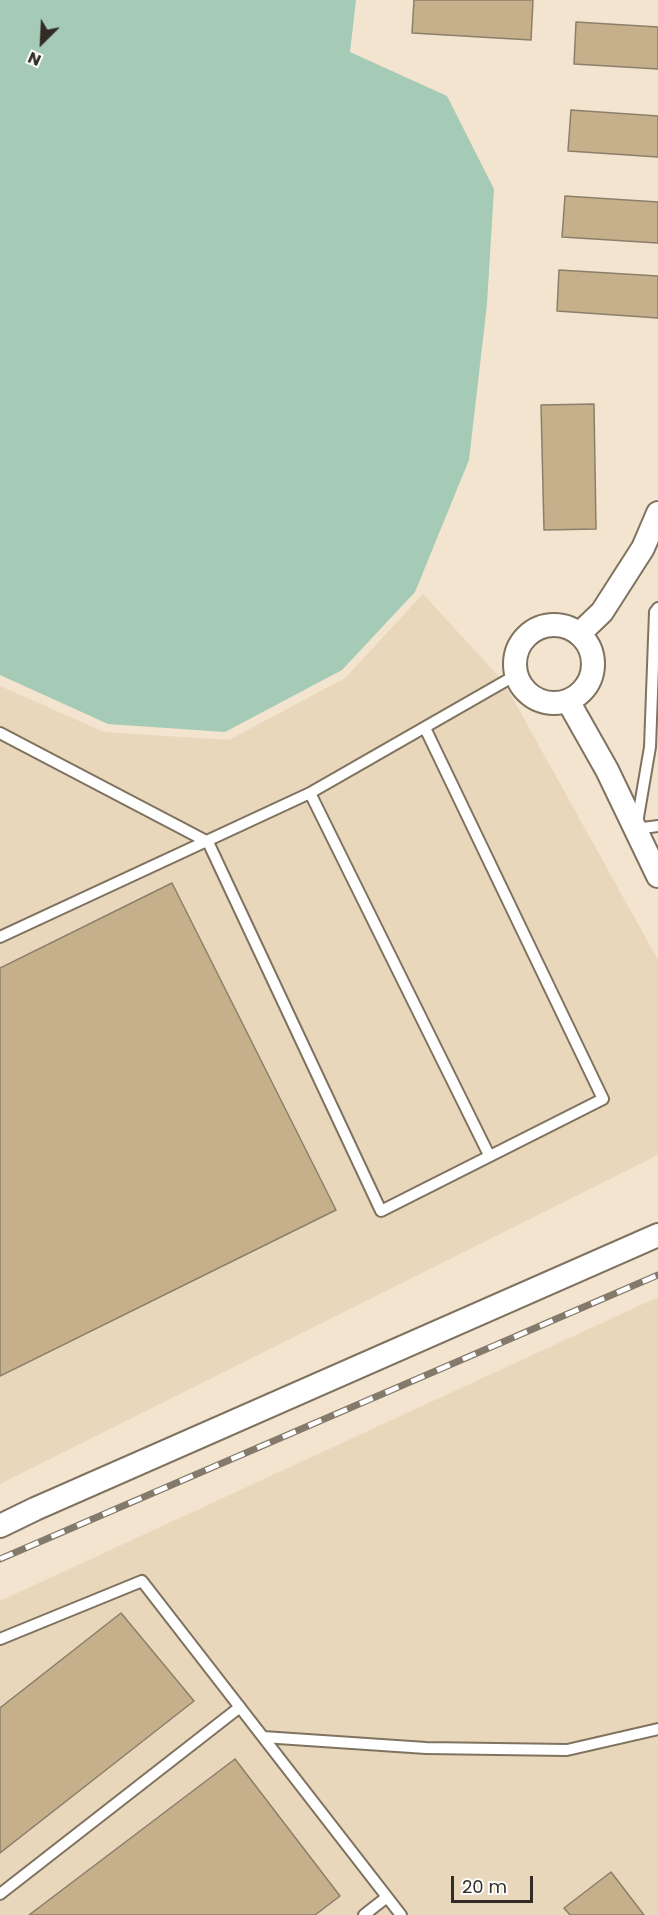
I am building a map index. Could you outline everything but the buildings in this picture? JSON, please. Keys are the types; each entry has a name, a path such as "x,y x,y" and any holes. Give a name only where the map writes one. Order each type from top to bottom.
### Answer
{"street":[{"path":"579,634 602,612 643,548 658,513"},
{"path":"548,625 564,626 579,634 590,647 594,663 591,679 582,693 568,702 552,704 536,699 523,689 516,675 515,658 521,643 532,631 548,625"},
{"path":"568,702 607,770 658,876"},
{"path":"0,1526 658,1235"}],"lane":[{"path":"658,608 655,612 650,747 636,829 658,826"},
{"path":"0,937 310,793 516,675"},
{"path":"0,733 207,842 381,1211 603,1099 425,728"},
{"path":"310,793 489,1155"},
{"path":"0,1639 142,1581 400,1915"},
{"path":"0,1894 240,1707"},
{"path":"263,1737 426,1748 567,1750 658,1730"},
{"path":"364,1915 387,1897"}],"shaded area":[{"path":"423,594 503,681 658,960 658,1155 0,1484 0,686 104,732 229,740 345,678"},
{"path":"658,1297 658,1915 0,1915 0,1601"}],"green space":[{"path":"0,0 356,0 350,52 447,96 494,189 487,304 469,460 415,592 342,670 225,732 108,724 0,675"}],"railway":[{"path":"0,1559 658,1275"}]}
